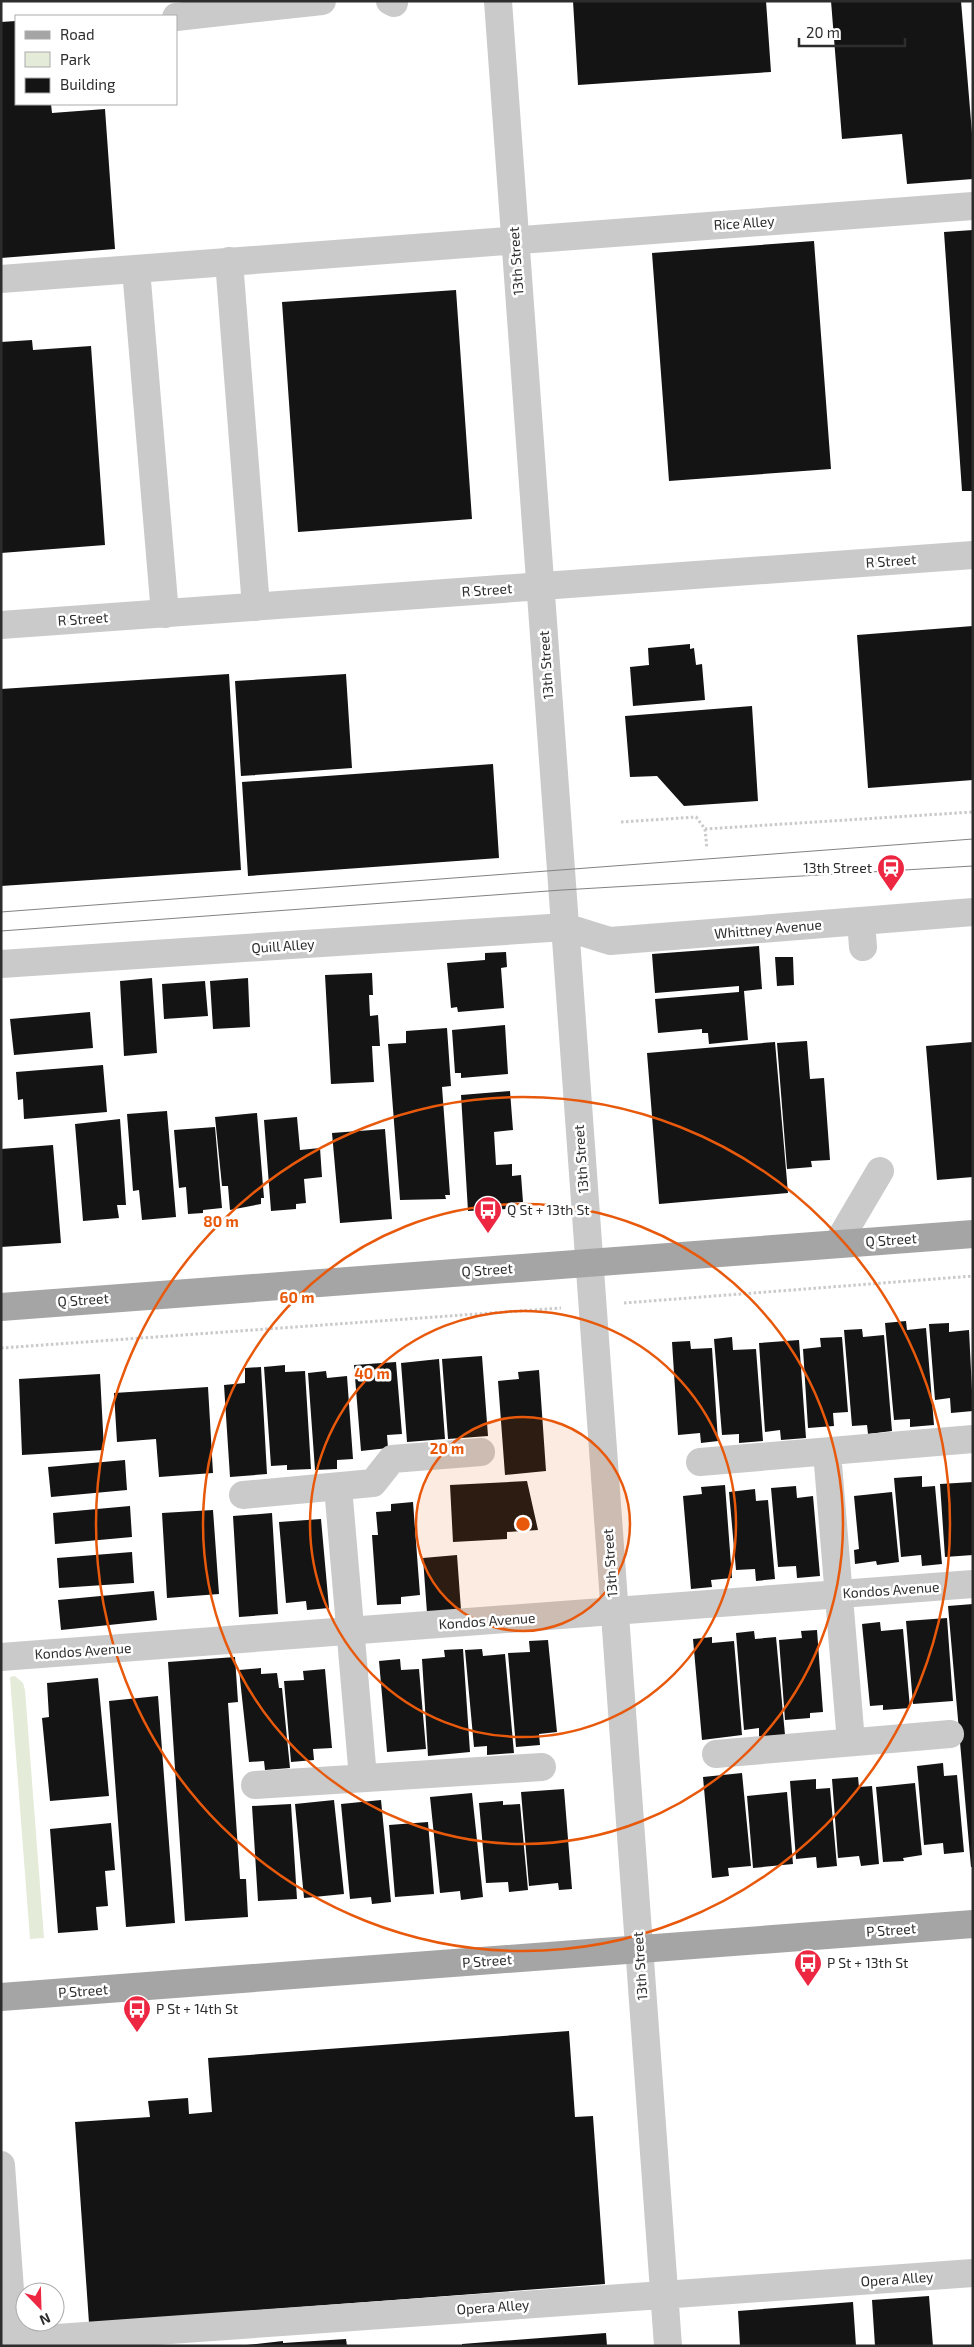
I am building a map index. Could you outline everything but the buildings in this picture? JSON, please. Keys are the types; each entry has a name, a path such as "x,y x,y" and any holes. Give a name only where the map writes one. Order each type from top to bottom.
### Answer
{"main road":[{"name":"Q Street","path":"1,1307 973,1234"},
{"name":"P Street","path":"1,1997 973,1924"}],"street":[{"name":"13th Street","path":"498,1 668,2346"},
{"path":"178,16 316,2"},
{"name":"Rice Alley","path":"1,278 973,206"},
{"path":"229,261 256,607"},
{"path":"136,269 165,614"},
{"name":"R Street","path":"1,625 973,556"},
{"name":"Whittney Avenue","path":"565,927 610,942 862,934 973,912"},
{"name":"Quill Alley","path":"1,964 565,927"},
{"path":"837,1244 880,1170"},
{"path":"700,1462 973,1440"},
{"path":"243,1495 373,1483 392,1459 481,1452"},
{"path":"827,1452 851,1742"},
{"path":"338,1487 363,1778"},
{"name":"Kondos Avenue","path":"1,1657 973,1584"},
{"path":"716,1754 950,1734"},
{"path":"255,1785 542,1767"},
{"path":"1,2165 10,2343"},
{"name":"Opera Alley","path":"10,2343 973,2273"}],"path":[{"path":"705,829 973,812"},
{"path":"621,822 696,817 705,829 707,849"},
{"path":"3,1348 973,1276"}],"green space":[{"path":"15,1676 23,1683 25,1690 44,1938 30,1939 10,1677"}],"tram line":[{"path":"1,912 973,839"},
{"path":"1,931 562,890 973,866"}],"place":[{"name":"13th Street","path":"891,892"},
{"name":"Q St + 13th St","path":"488,1234"},
{"name":"P St + 13th St","path":"808,1987"},
{"name":"P St + 14th St","path":"137,2033"}]}
